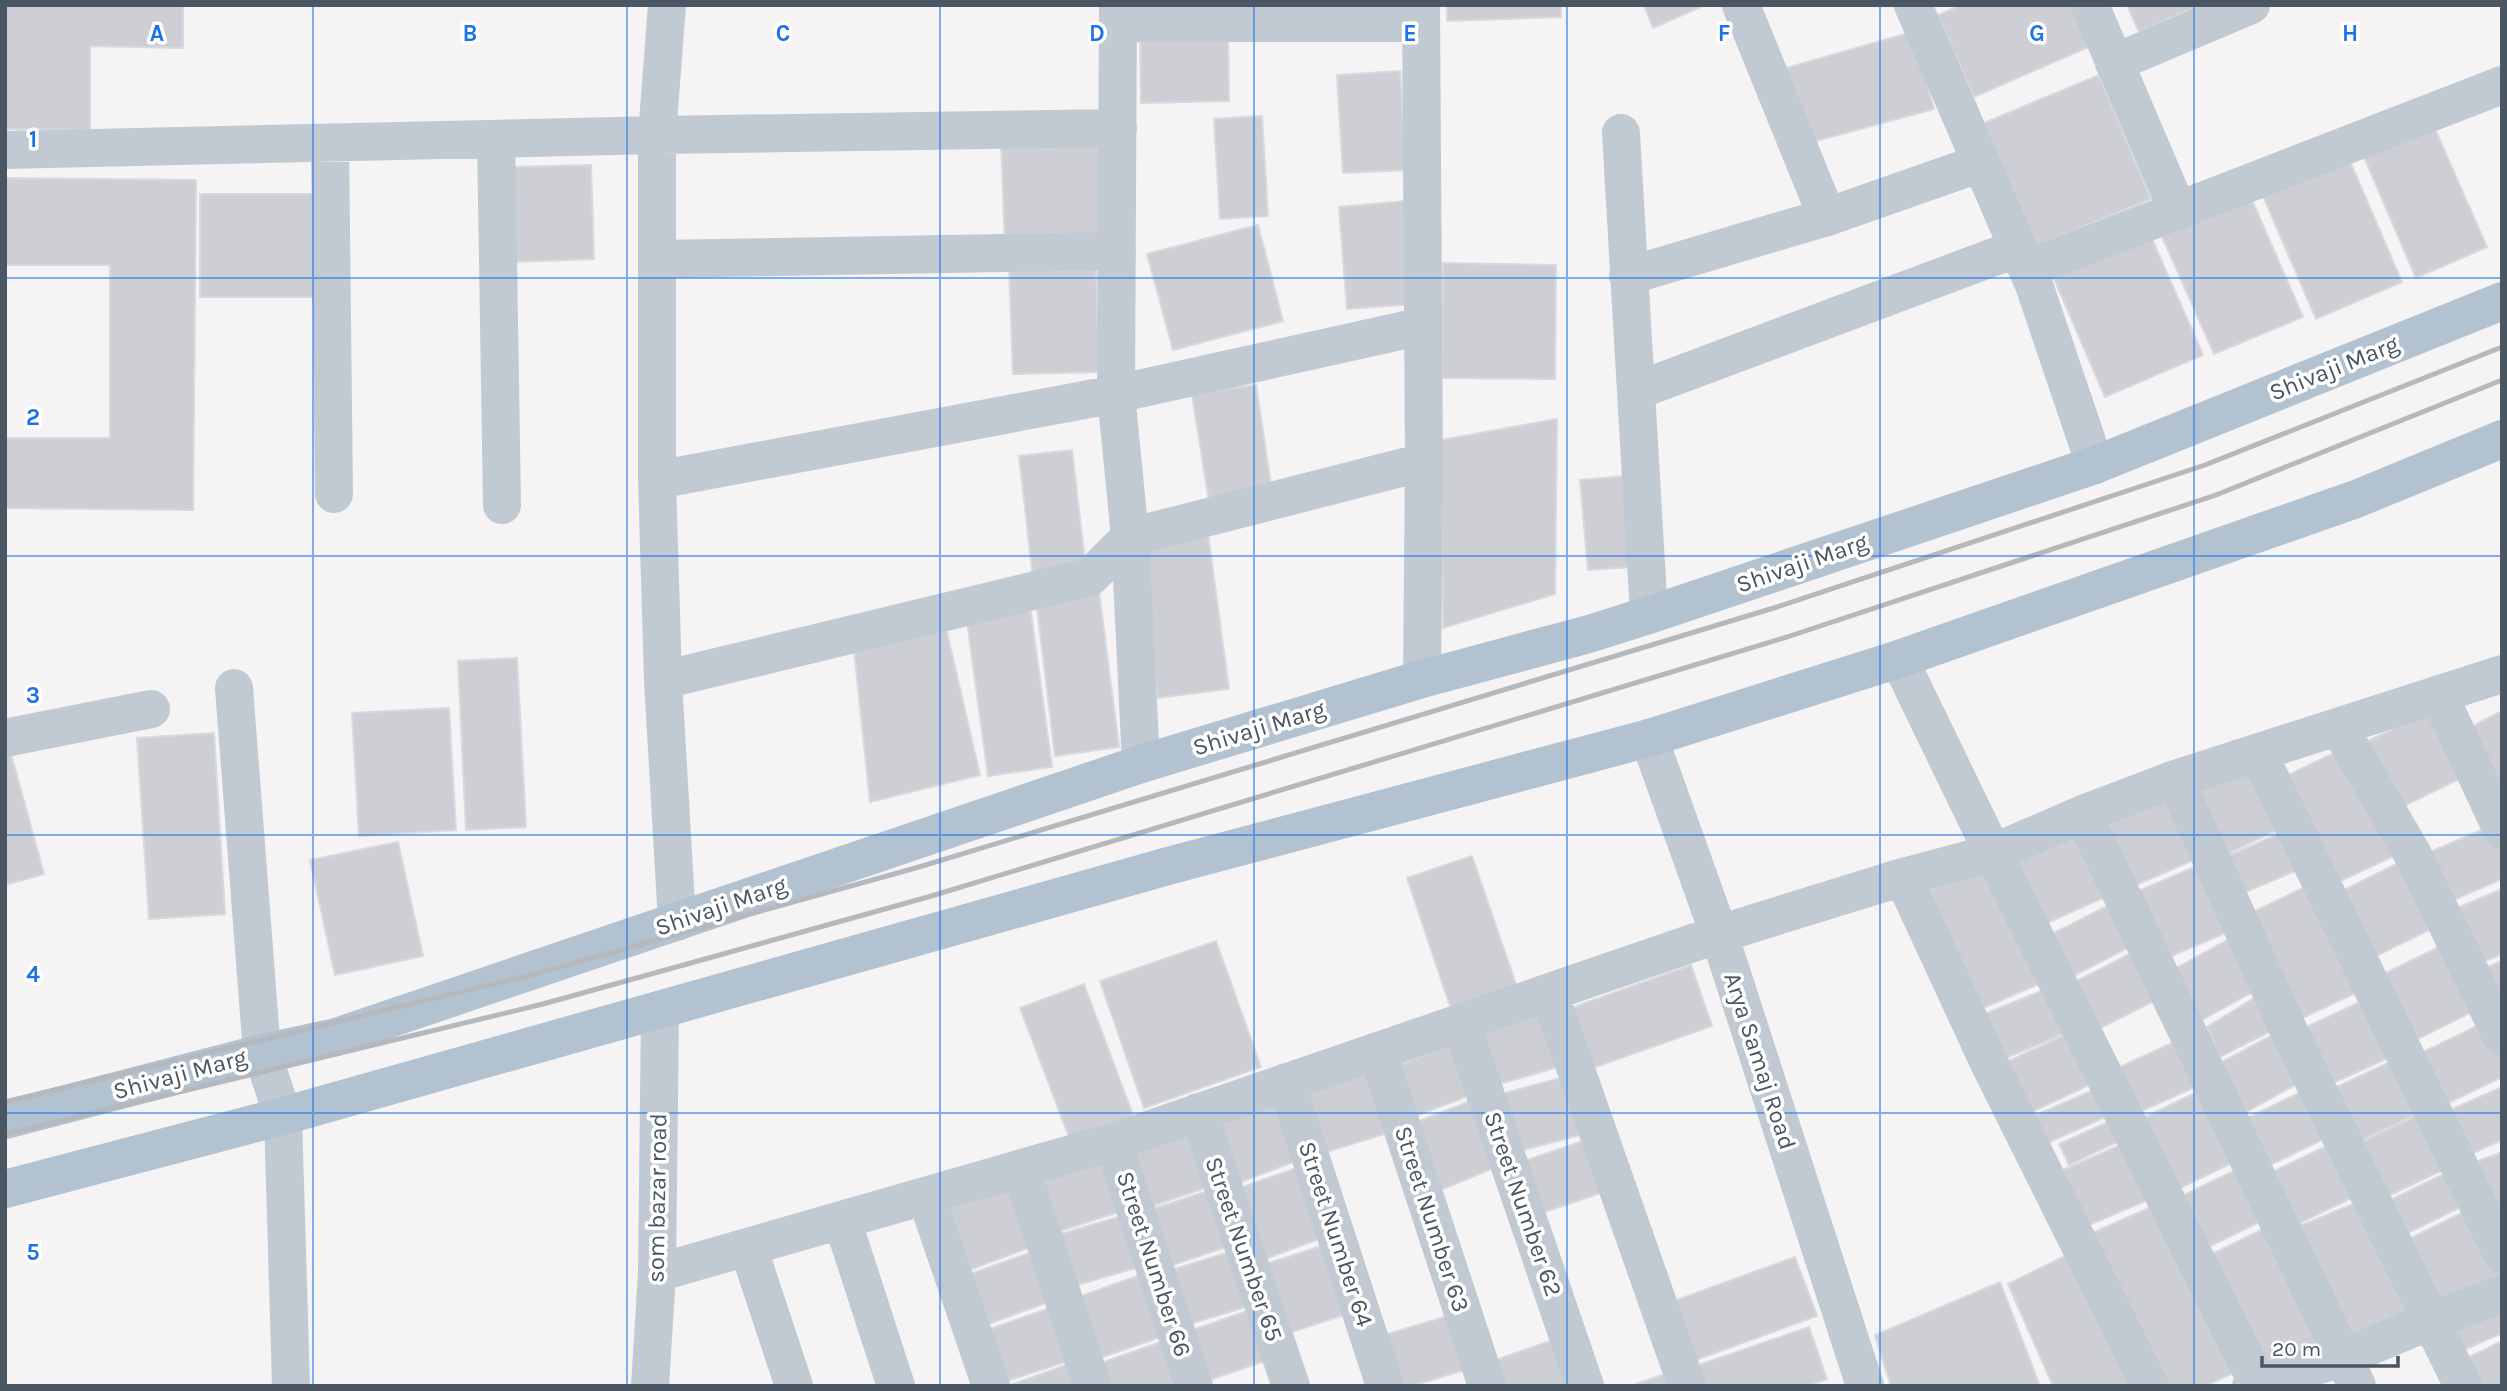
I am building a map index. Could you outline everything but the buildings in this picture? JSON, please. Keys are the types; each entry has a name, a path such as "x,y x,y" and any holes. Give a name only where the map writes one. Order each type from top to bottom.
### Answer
{"main road":[{"name":"Shivaji Marg","path":"5,1120 262,1053 337,1037 1141,764 1422,679 1650,615 2095,465 2502,301"},
{"path":"5,1189 283,1116 1168,866 1650,738 1899,659 2356,499 2502,439"}],"street":[{"path":"667,5 648,135 657,259 657,480 663,680 677,922"},
{"path":"1741,5 1826,217"},
{"path":"1913,5 2023,259 2095,465"},
{"path":"2090,5 2178,211"},
{"path":"2114,63 2251,5"},
{"path":"1141,764 1130,537 1116,394 1118,14 1421,14 1424,462 1422,679"},
{"path":"1636,391 2023,259 2178,211 2502,85"},
{"path":"5,150 648,135 1118,128"},
{"path":"1621,133 1650,615"},
{"path":"495,139 502,505"},
{"path":"330,143 334,494"},
{"path":"1628,276 1826,217 1981,163"},
{"path":"657,259 1117,251"},
{"path":"657,480 1116,394 1423,326"},
{"path":"663,680 1090,577 1130,537 1424,462"},
{"path":"1899,659 2256,1385 2349,1372 2430,1321 2502,1294"},
{"path":"657,1273 1113,1142 1719,934 1903,877 1993,853 2083,814 2175,779 2502,674"},
{"path":"234,688 262,1053 283,1116 291,1386"},
{"path":"2440,695 2502,830"},
{"path":"5,738 151,709"},
{"path":"2339,727 2413,855 2502,1037"},
{"name":"Arya Samaj Road","path":"1650,738 1719,934 1865,1386"},
{"path":"2258,753 2502,1254"},
{"path":"2175,779 2288,1029 2463,1386"},
{"path":"2083,814 2349,1372"},
{"path":"1903,877 1990,1065 2150,1386"},
{"path":"1549,993 1686,1386"},
{"name":"som bazar road","path":"650,1386 657,1273 660,1010"},
{"name":"Street Number 62","path":"1461,1023 1585,1386"},
{"name":"Street Number 63","path":"1377,1051 1487,1386"},
{"name":"Street Number 64","path":"1286,1082 1385,1386"},
{"name":"Street Number 65","path":"1198,1112 1291,1386"},
{"name":"Street Number 66","path":"1113,1142 1194,1386"},
{"path":"1021,1168 1092,1386"},
{"path":"926,1196 991,1386"},
{"path":"842,1220 896,1386"},
{"path":"748,1248 794,1386"}],"railway":[{"path":"5,1102 535,974 919,867 1777,607 2205,465 2502,347"},
{"path":"5,1134 543,1004 928,897 1787,637 2216,495 2502,380"}]}
